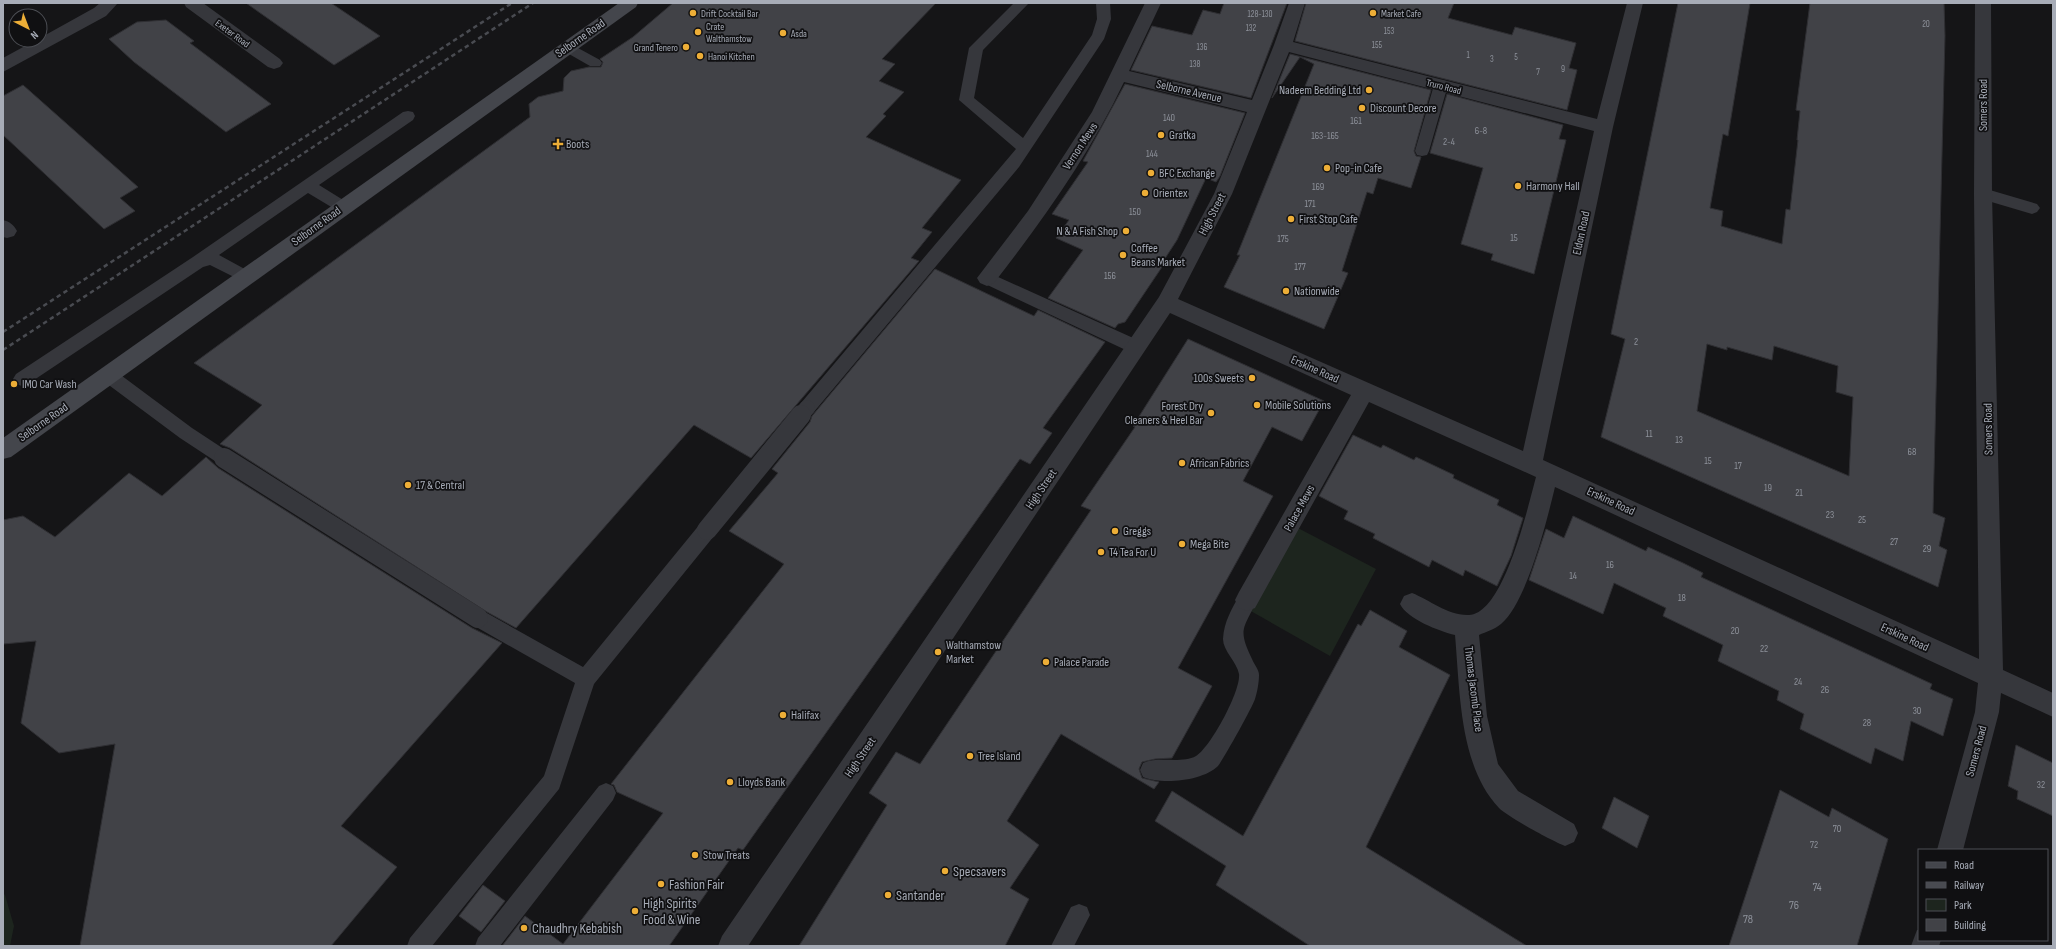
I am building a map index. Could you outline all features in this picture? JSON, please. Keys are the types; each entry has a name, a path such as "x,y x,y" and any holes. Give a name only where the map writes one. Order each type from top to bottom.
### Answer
{"street":[{"path":"3,66 100,12 110,3"},
{"name":"Exeter Road","path":"192,3 274,63"},
{"name":"Selborne Road","path":"3,450 630,3"},
{"name":"Vernon Mews","path":"987,278 1035,216 1100,114 1120,75 1153,3"},
{"name":"High Street","path":"732,946 1166,303 1223,194 1283,45 1297,3"},
{"name":"Eldon Road","path":"1540,469 1604,127 1635,3"},
{"name":"Somers Road","path":"1950,849 1987,712 1991,676 1992,636 1983,194 1983,3"},
{"name":"Truro Road","path":"1283,45 1604,127"},
{"name":"Selborne Avenue","path":"1120,75 1258,108"},
{"name":"Erskine Road","path":"1166,303 1540,469 2053,705"},
{"name":"Palace Mews","path":"1247,600 1364,391"},
{"path":"1412,604 1446,621 1466,626 1478,624 1494,615 1511,589 1534,525 1540,469"},
{"name":"Thomas Jacomb Place","path":"1466,626 1475,716 1487,770 1510,800 1564,833"}],"lane":[{"path":"418,946 552,782 586,679 807,408 1014,163 1025,148 1099,36 1104,18 1103,3"},
{"path":"1018,8 976,48 966,100 1025,148"},
{"path":"567,47 595,63"},
{"path":"1422,151 1441,85"},
{"path":"22,380 199,261 408,116"},
{"path":"308,186 343,207"},
{"path":"1983,194 2032,208"},
{"path":"199,261 212,259 246,277"},
{"path":"987,278 1136,347"},
{"path":"108,375 186,433 513,639 586,679"},
{"name":"Palace Mews","path":"1150,770 1172,770 1198,767 1211,758 1245,699 1248,674 1233,641 1234,625 1247,600"},
{"path":"486,946 606,793"},
{"path":"1062,946 1079,915"}],"green space":[{"path":"1298,528 1376,569 1330,656 1249,610"},
{"path":"3,893 5,895 14,926 10,946 3,946"}],"building":[{"path":"246,3 331,3 380,36 334,65"},
{"path":"673,3 936,3 882,59 895,64 879,81 904,92 883,114 886,116 866,137 961,180 922,228 932,232 911,258 919,261 751,458 694,425 516,628 487,612 230,448 220,444 262,405 194,363 530,117 529,104 538,97 563,91 564,78 571,71 589,67 601,67 603,62 600,59 633,37"},
{"path":"1224,3 1287,3 1251,98 1131,70 1152,26 1192,35 1203,10 1220,14"},
{"path":"1306,3 1454,3 1448,18 1512,35 1515,27 1576,43 1569,68 1577,70 1567,110 1295,41"},
{"path":"1678,3 1750,3 1728,136 1723,134 1710,208 1723,211 1721,226 1782,244 1786,209 1790,210 1800,111 1796,110 1810,3 1944,3 1945,36 1933,513 1945,518 1939,546 1947,550 1938,587 1601,437 1625,339 1611,334","holes":["1707,344 1727,350 1727,347 1772,360 1774,346 1838,366 1836,392 1853,397 1849,476 1697,411"]},
{"path":"166,20 194,41 190,43 271,104 226,132 134,62 109,39 137,22"},
{"path":"1290,54 1431,90 1414,151 1416,156 1421,157 1411,188 1378,178 1373,194 1367,192 1342,271 1348,273 1324,329 1224,287 1240,255 1237,255 1314,64 1300,57 1272,98"},
{"path":"1125,84 1245,113 1220,176 1216,182 1206,178 1177,240 1164,260 1166,261 1125,322 1118,324 1115,328 1048,298 1083,250 1056,238 1069,220 1052,214 1088,162 1083,161"},
{"path":"23,85 138,187 120,198 135,211 104,229 3,135 3,96"},
{"path":"1447,94 1563,125 1559,139 1566,140 1534,274 1491,260 1493,254 1461,244 1483,168 1430,153"},
{"path":"935,269 1034,316 1038,310 1105,342 1043,428 1052,433 1030,464 1020,459 743,850 738,848 669,946 502,946 525,916 563,944 663,813 617,792 614,785 611,784 784,564 729,531 778,473 772,469 810,422 812,416"},
{"path":"1188,339 1324,401 1302,441 1272,427 1243,481 1273,496 1178,668 1212,686 1172,758 1155,759 1142,762 1139,769 1142,778 1159,782 1154,789 1061,734 1007,821 1039,845 1010,888 1029,899 1005,946 799,946 887,805 869,793 896,752 920,764 1091,510 1081,506 1135,427 1133,426"},
{"path":"1353,435 1381,448 1383,445 1414,460 1416,457 1454,475 1453,478 1499,500 1497,505 1523,518 1511,556 1497,586 1465,570 1463,576 1432,560 1429,567 1373,538 1375,534 1344,519 1348,511 1319,496"},
{"path":"206,457 218,468 472,628 502,643 341,826 397,867 331,946 80,946 115,744 59,753 21,723 36,641 3,644 3,520 23,516 55,537 129,473 162,496"},
{"path":"1573,516 1646,551 1648,547 1683,563 1703,573 1701,577 1932,684 1930,689 1953,699 1943,736 1911,721 1903,761 1875,748 1871,764 1800,729 1804,714 1777,700 1779,691 1718,661 1723,645 1663,616 1666,608 1614,583 1603,614 1529,580 1546,529 1564,538"},
{"path":"1370,610 1407,631 1399,647 1450,675 1366,847 1527,946 1310,946 1216,885 1226,866 1155,821 1172,791 1243,836 1358,624 1361,626"},
{"path":"2016,745 2053,763 2053,816 2017,799 2018,791 2008,786"},
{"path":"1780,790 1829,817 1832,808 1888,839 1857,946 1729,946"},
{"path":"1614,797 1649,816 1637,848 1602,828"},
{"path":"483,885 505,901 481,932 459,916"}],"railway":[{"path":"3,332 512,3"},
{"path":"3,350 533,3"}],"place":[{"name":"Drift Cocktail Bar","path":"693,13"},
{"name":"Market Cafe","path":"1373,13"},
{"name":"Crate Walthamstow","path":"698,32"},
{"name":"Asda","path":"783,33"},
{"name":"Grand Tenero","path":"686,47"},
{"name":"Hanoi Kitchen","path":"700,56"},
{"name":"Nadeem Bedding Ltd","path":"1369,90"},
{"name":"Discount Decore","path":"1362,108"},
{"name":"Gratka","path":"1161,135"},
{"name":"Boots","path":"558,144"},
{"name":"Pop-in Cafe","path":"1327,168"},
{"name":"BFC Exchange","path":"1151,173"},
{"name":"Harmony Hall","path":"1518,186"},
{"name":"Orientex","path":"1145,193"},
{"name":"First Stop Cafe","path":"1291,219"},
{"name":"N & A Fish Shop","path":"1126,231"},
{"name":"Coffee Beans Market","path":"1123,255"},
{"name":"Nationwide","path":"1286,291"},
{"name":"100s Sweets","path":"1252,378"},
{"name":"IMO Car Wash","path":"14,384"},
{"name":"Mobile Solutions","path":"1257,405"},
{"name":"Forest Dry Cleaners & Heel Bar","path":"1211,413"},
{"name":"African Fabrics","path":"1182,463"},
{"name":"17 & Central","path":"408,485"},
{"name":"Greggs","path":"1115,531"},
{"name":"Mega Bite","path":"1182,544"},
{"name":"T4 Tea For U","path":"1101,552"},
{"name":"Walthamstow Market","path":"938,652"},
{"name":"Palace Parade","path":"1046,662"},
{"name":"Halifax","path":"783,715"},
{"name":"Tree Island","path":"970,756"},
{"name":"Lloyds Bank","path":"730,782"},
{"name":"Stow Treats","path":"695,855"},
{"name":"Specsavers","path":"945,871"},
{"name":"Fashion Fair","path":"661,884"},
{"name":"Santander","path":"888,895"},
{"name":"High Spirits Food & Wine","path":"635,911"},
{"name":"Chaudhry Kebabish","path":"524,928"}]}
